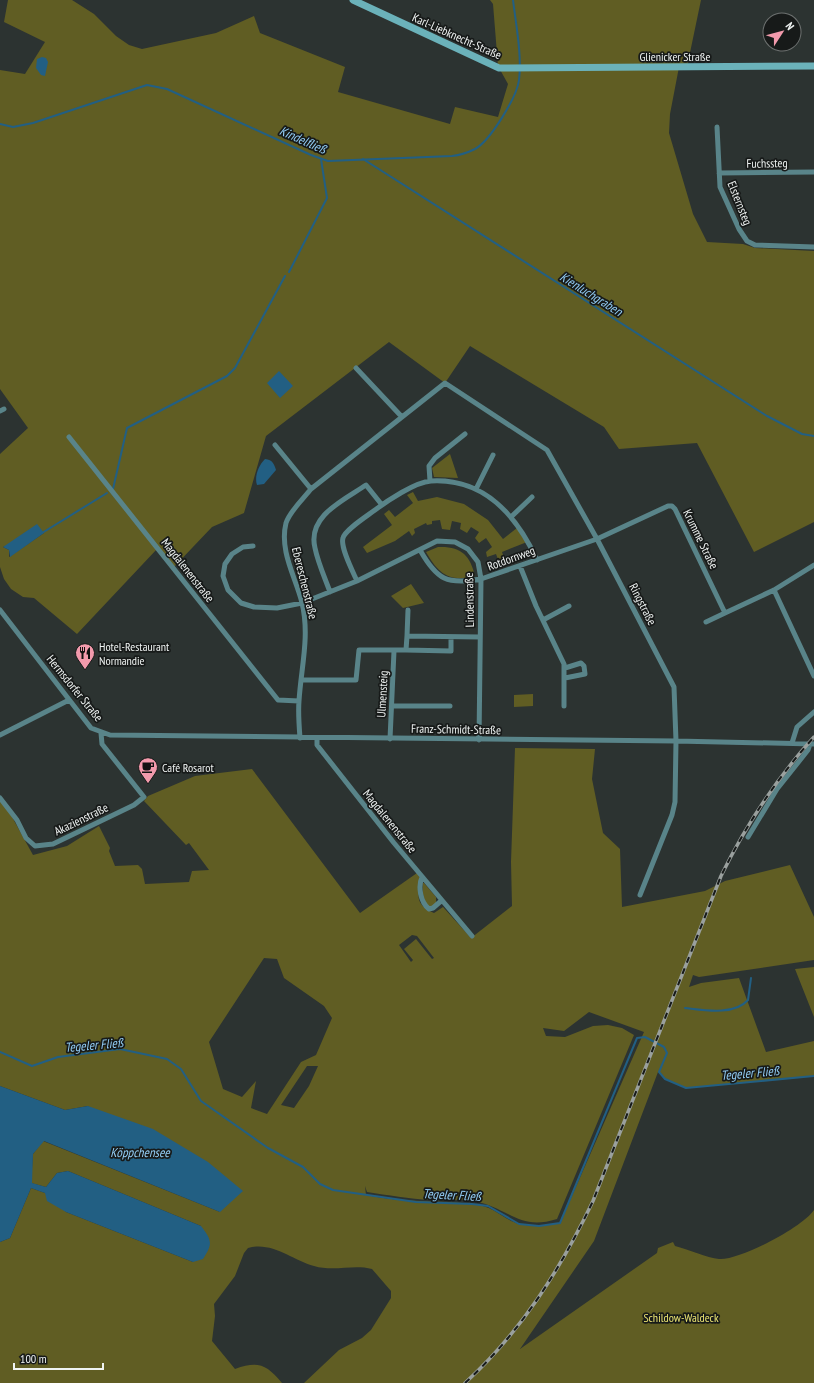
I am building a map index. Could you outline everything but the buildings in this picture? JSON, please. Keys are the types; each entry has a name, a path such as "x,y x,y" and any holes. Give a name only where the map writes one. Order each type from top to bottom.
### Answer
{"street":[{"name":"Karl-Liebknecht-Straße","path":"353,0 494,66 508,68 536,68"},
{"name":"Glienicker Straße","path":"536,68 814,66"},
{"name":"Elsternsteg","path":"717,127 720,187 739,229 747,241 755,245 814,247"},
{"name":"Fuchssteg","path":"720,173 814,172"},
{"path":"356,368 402,418"},
{"name":"Ebereschenstraße","path":"300,738 299,701 306,632 302,603 284,542 286,523 311,488 445,383"},
{"name":"Ringstraße","path":"445,383 547,450 598,538 674,686 676,741 675,802 672,815 640,895"},
{"path":"430,481 429,466 435,458 465,434"},
{"name":"Magdalenenstraße","path":"69,437 278,700 299,701"},
{"path":"275,445 311,488"},
{"path":"476,489 493,455"},
{"path":"357,581 342,544 342,538 345,533 382,505 405,491 430,481 454,483 476,489 500,506 511,516 529,543 537,560"},
{"path":"330,592 314,547 314,536 317,524 323,515 366,485 382,505"},
{"path":"511,516 532,497"},
{"name":"Krumme Straße","path":"598,538 668,506 672,506 725,613"},
{"name":"Rotdornweg","path":"420,550 430,569 443,578 466,582 481,579 520,566 598,538"},
{"name":"Lindenstraße","path":"253,546 243,547 232,554 225,564 223,576 228,590 241,603 254,607 277,608 302,603 357,581 437,541 455,542 468,549 478,562 481,579 479,740"},
{"path":"520,566 543,620 555,642 564,668 564,706"},
{"path":"706,622 774,590 814,566"},
{"path":"774,590 813,672"},
{"path":"543,620 569,606"},
{"name":"Hermsdorfer Straße","path":"0,610 91,728 101,733 102,744 144,797"},
{"path":"406,650 408,610"},
{"path":"407,636 480,637"},
{"path":"302,680 356,680 359,650 450,651 451,637"},
{"name":"Ulmensteig","path":"390,739 394,651"},
{"path":"564,668 581,663 585,671 583,676 565,678"},
{"path":"0,735 69,700"},
{"path":"392,706 450,706"},
{"path":"792,743 797,727 814,712"},
{"name":"Franz-Schmidt-Straße","path":"101,733 110,736 676,741 812,744"},
{"name":"Magdalenenstraße","path":"317,738 317,745 441,901 472,936"},
{"name":"Franz-Schmidt-Straße","path":"748,837 777,789 812,744"},
{"name":"Akazienstraße","path":"0,798 17,820 26,838 34,846 53,844 134,805 144,797"},
{"path":"422,877 421,897 424,905 429,908 433,908 441,901"}],"green space":[{"path":"8,0 72,0 94,14 116,36 129,45 142,49 216,33 254,16 260,33 345,67 338,92 450,124 455,107 498,117 508,84 498,66 493,4 490,0 701,0 687,67 679,67 670,114 669,133 693,214 707,242 743,244 755,248 814,251 814,522 754,552 697,443 619,449 604,427 470,346 445,383 389,342 266,436 244,513 212,527 173,568 157,549 77,634 34,598 23,597 11,589 4,579 0,567 0,454 28,428 0,389 0,70 25,74 45,42 4,22","holes":["44,533 9,557 9,550 3,547"]},
{"path":"450,454 458,478 434,477 432,468"},
{"path":"413,492 418,501 437,497 464,504 488,520 503,539 517,528 527,542 502,552 506,564 500,565 496,554 487,557 486,552 492,547 486,538 479,543 475,538 479,532 471,527 467,533 460,529 461,523 452,521 450,530 442,529 440,520 432,521 432,524 427,525 426,523 414,529 415,533 412,536 409,531 395,541 367,553 363,547 392,525 384,514 389,510 395,517 413,503 407,495"},
{"path":"438,547 453,548 463,553 470,562 475,576 466,578 451,577 440,571 426,552"},
{"path":"411,584 424,603 403,608 391,596"},
{"path":"533,694 533,706 514,707 514,695"},
{"name":"Schildow-Waldeck","path":"515,748 595,749 592,779 603,833 620,849 622,907 705,891 725,881 790,865 814,917 814,960 699,977 693,975 689,987 701,983 739,978 766,1052 814,1041 814,1076 686,1088 665,1079 658,1072 594,1241 520,1349 657,1253 658,1248 673,1242 675,1246 719,1259 741,1255 784,1234 808,1217 814,1210 814,1383 304,1383 339,1350 362,1338 371,1330 391,1298 391,1291 372,1269 358,1267 321,1268 274,1249 257,1247 248,1248 244,1253 235,1276 214,1304 215,1316 212,1341 235,1369 250,1365 261,1366 271,1372 282,1383 0,1383 0,1242 10,1238 31,1188 45,1193 66,1212 193,1262 201,1226 68,1171 57,1173 46,1187 31,1183 33,1154 43,1141 220,1212 88,1106 65,1110 0,1086 0,798 33,855 67,846 99,826 110,848 109,851 115,866 138,865 142,869 145,884 189,882 192,871 209,870 189,843 186,845 144,801 148,796 195,776 252,769 360,913 417,873 420,878 419,898 425,908 434,913 443,907 471,938 512,906 511,862","holes":["412,935 417,936 434,958 432,959 416,939 404,949 413,960 411,962 399,945","264,958 277,959 284,978 324,1006 332,1018 316,1055 301,1062 267,1114 251,1108 256,1081 242,1097 223,1089 209,1042","589,1012 644,1032 560,1223 525,1225 514,1222 481,1205 380,1198 366,1195 365,1186 367,1192 399,1197 431,1200 476,1201 526,1221 545,1222 557,1219 634,1035 622,1028 608,1025 593,1026 565,1037 546,1036 543,1028 564,1031","307,1066 318,1066 309,1086 294,1108 281,1105"]},
{"path":"423,883 436,897 436,905 429,907 425,902 423,896"},
{"path":"814,967 814,1017 795,969"}],"water":[{"path":"42,57 46,58 48,62 45,76 41,75 36,68 37,59"},
{"path":"279,371 293,386 280,398 267,383"},
{"path":"265,459 274,464 276,470 264,484 257,485 256,478 258,471"},
{"path":"37,524 44,533 10,557 9,550 3,547"},
{"name":"Köppchensee","path":"0,1086 65,1110 88,1106 153,1129 208,1162 243,1191 220,1212 44,1141 33,1154 32,1183 46,1187 57,1173 68,1171 201,1226 210,1242 210,1246 203,1259 193,1262 66,1212 47,1201 45,1193 31,1188 10,1238 0,1242"}],"waterway":[{"name":"Kindelfließ","path":"0,124 13,127 33,123 147,85 167,89 311,155 328,161 452,156 467,153 481,144 495,128 502,118 517,88 520,60 513,0"},
{"path":"289,272 327,198 321,159"},
{"name":"Kienluchgraben","path":"363,159 767,416 802,434 814,436"},
{"path":"113,489 127,428 227,376 235,368 285,276"},
{"path":"42,533 107,493"},
{"path":"685,1008 718,1011 727,1010 742,1005 748,1000 751,978"},
{"name":"Tegeler Fließ","path":"0,1052 32,1066 58,1057 120,1049 167,1059 181,1069 201,1101 268,1148 303,1167 320,1184 333,1190 416,1202 488,1206 519,1224 539,1226 560,1223 637,1038 645,1037 664,1047 667,1053 659,1072 665,1079 686,1088 814,1076"}],"railway":[{"path":"465,1383 504,1343 538,1299 580,1227 593,1201 721,876 751,821 774,786 814,737"}],"place":[{"name":"Hotel-Restaurant Normandie","path":"85,670"},
{"name":"Café Rosarot","path":"148,784"}]}
